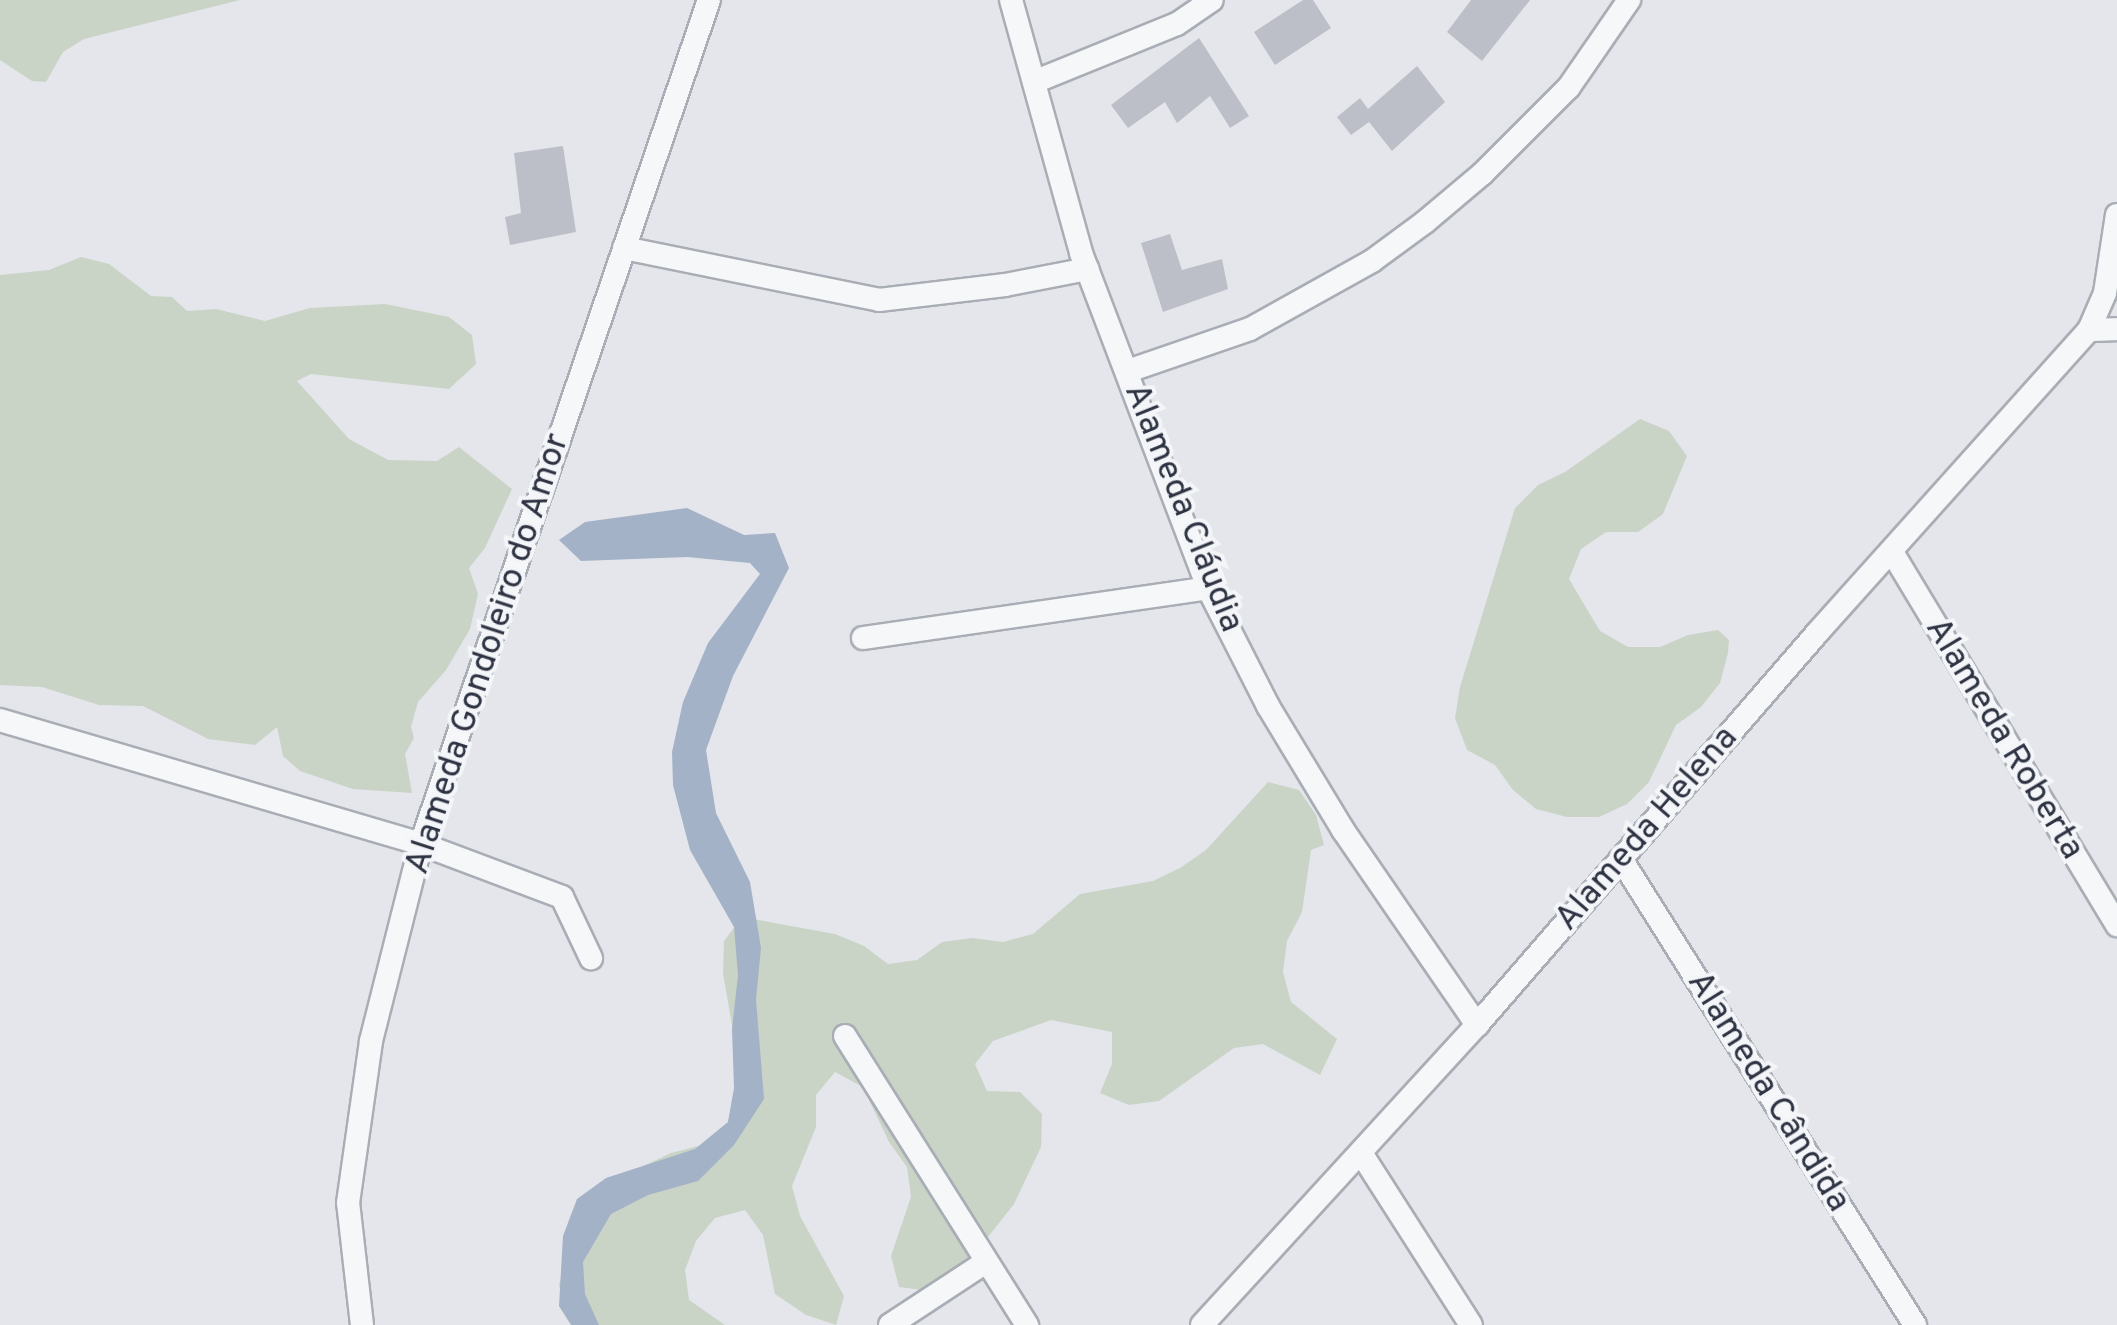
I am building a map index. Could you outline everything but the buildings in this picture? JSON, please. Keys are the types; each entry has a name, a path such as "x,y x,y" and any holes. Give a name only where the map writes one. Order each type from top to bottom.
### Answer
{"street":[{"name":"Alameda Gondoleiro do Amor","path":"362,1325 348,1202 372,1041 420,844 709,0"},
{"name":"Alameda Cláudia","path":"1011,0 1087,269 1128,371 1178,518 1208,588 1268,706 1343,830 1477,1025"},
{"path":"1034,82 1178,24 1212,0"},
{"path":"1128,371 1250,329 1386,252 1482,174 1530,128 1568,87 1629,0"},
{"name":"Alameda Helena","path":"1202,1325 1477,1025 2089,330 2105,293 2117,215"},
{"path":"624,248 880,300 1005,285 1087,269"},
{"path":"2089,330 2117,328"},
{"name":"Alameda Roberta","path":"1892,552 2117,925"},
{"path":"863,638 1208,588"},
{"path":"0,720 420,844 562,896 591,958"},
{"name":"Alameda Cândida","path":"1621,859 1914,1325"},
{"path":"845,1036 1027,1325"},
{"path":"1361,1153 1471,1325"},
{"path":"890,1325 986,1262"}],"green space":[{"path":"0,0 240,0 84,39 63,52 46,82 32,81 0,60"},
{"path":"81,257 109,264 151,296 172,297 187,311 216,309 265,321 310,308 385,304 449,317 472,335 476,364 449,389 311,374 297,381 349,439 388,460 437,461 459,447 512,489 485,548 469,568 478,594 470,629 446,670 418,702 411,727 414,738 405,754 412,793 353,789 300,771 283,756 277,727 255,745 208,739 143,706 99,705 42,687 0,685 0,275 49,270"},
{"path":"1640,419 1669,431 1687,456 1663,514 1638,532 1606,532 1581,549 1569,579 1600,631 1628,647 1660,647 1688,635 1718,630 1729,640 1728,653 1720,683 1701,707 1676,725 1649,782 1627,804 1599,817 1567,817 1536,809 1513,790 1495,765 1467,750 1455,718 1460,687 1515,508 1538,485 1565,472"},
{"path":"1268,782 1299,790 1316,815 1324,845 1311,850 1302,912 1287,941 1283,972 1291,1002 1337,1039 1320,1075 1263,1044 1234,1048 1159,1101 1129,1105 1100,1093 1112,1064 1112,1032 1051,1020 993,1041 975,1064 987,1091 1020,1092 1042,1114 1041,1147 1014,1204 977,1251 930,1291 899,1287 891,1256 911,1197 907,1167 889,1142 863,1087 835,1072 816,1095 816,1127 792,1186 800,1216 844,1296 836,1325 806,1315 775,1294 763,1235 745,1210 715,1218 696,1241 685,1270 689,1300 725,1325 576,1325 567,1316 559,1285 567,1255 616,1179 671,1153 702,1145 727,1127 739,1066 723,973 724,941 742,917 835,934 864,946 888,964 917,960 942,942 972,938 1003,942 1033,934 1080,894 1153,881 1180,868 1206,850"}],"water":[{"path":"687,508 744,535 775,533 789,568 733,676 706,750 716,813 750,882 761,948 756,999 764,1099 734,1145 698,1181 648,1195 611,1214 583,1262 585,1294 599,1325 571,1325 559,1306 563,1236 577,1199 606,1178 695,1149 728,1122 734,1088 732,1029 738,975 734,927 690,850 673,785 672,752 683,702 708,643 760,574 750,563 687,557 581,561 559,540 585,522"}]}
